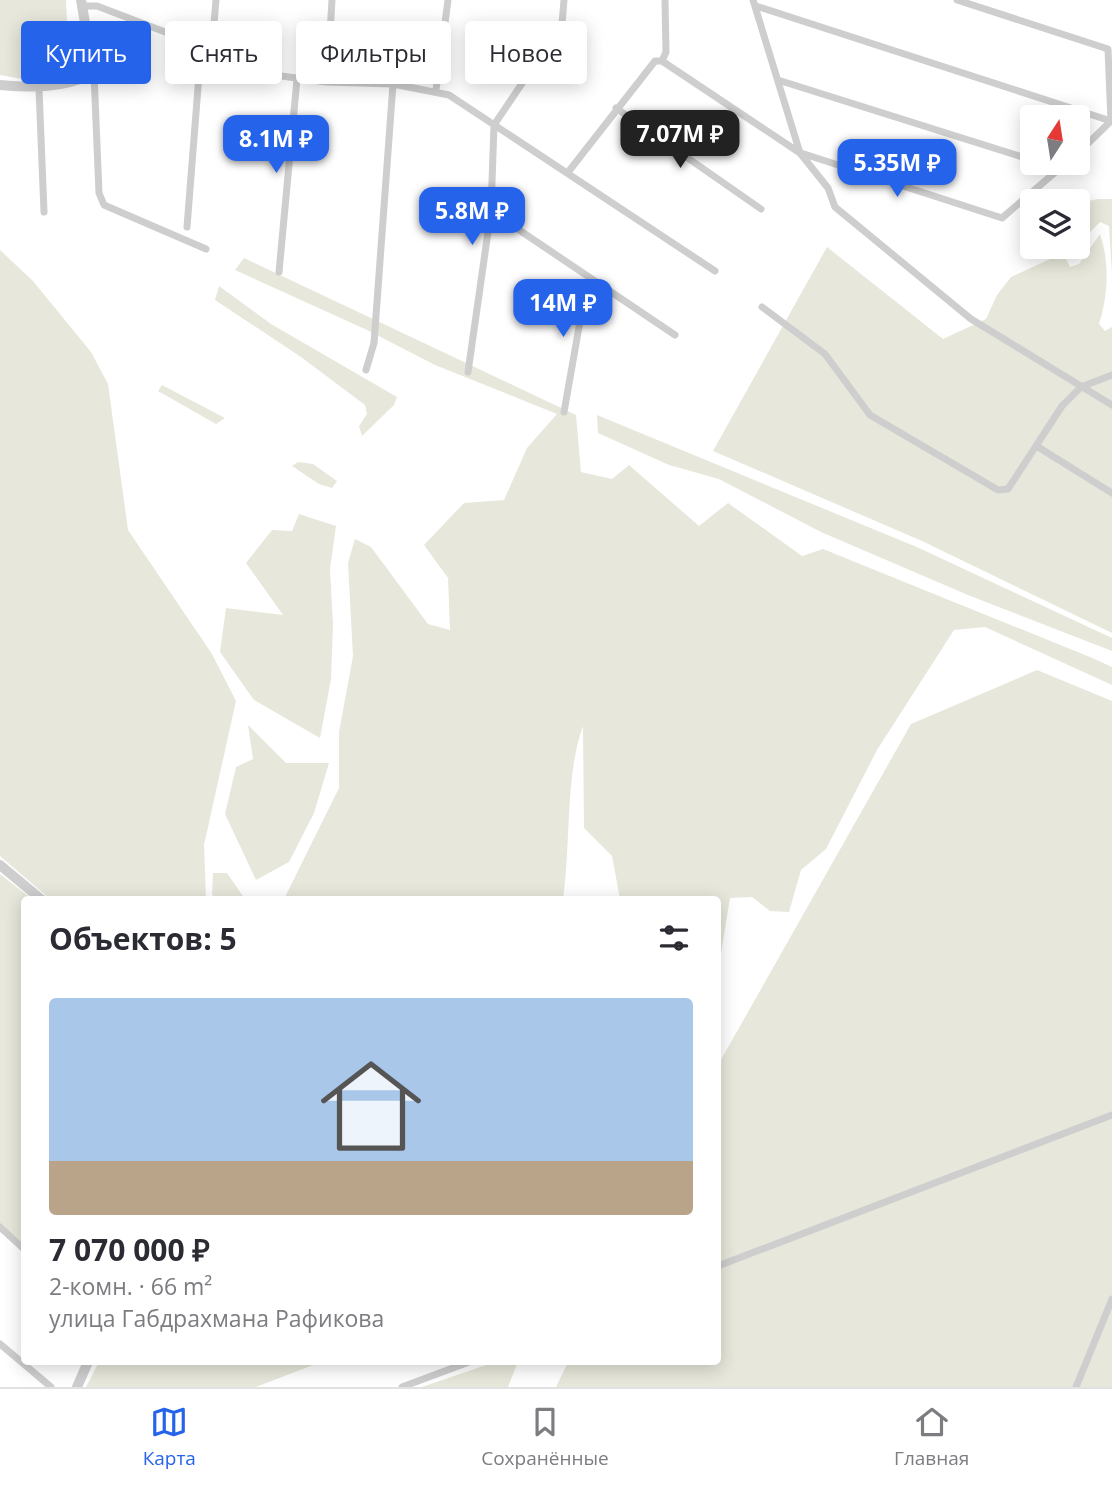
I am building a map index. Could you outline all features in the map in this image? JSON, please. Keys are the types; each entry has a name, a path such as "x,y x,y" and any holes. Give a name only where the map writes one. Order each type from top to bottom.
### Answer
{"street":[{"path":"214,21 216,0"},
{"path":"331,21 332,0"},
{"path":"436,90 448,0"},
{"path":"468,372 491,211 494,125 562,24 564,0"},
{"path":"662,61 666,52 665,0"},
{"path":"957,0 1108,49 1111,121 1090,141"},
{"path":"85,21 82,3 97,6 165,32"},
{"path":"754,3 1111,121"},
{"path":"754,3 800,153 828,188 835,207 971,319 1112,405"},
{"path":"569,171 655,61 662,61 800,153 1002,218 1051,175"},
{"path":"778,80 1020,156"},
{"path":"0,85 39,89 68,84"},
{"path":"94,84 99,193 104,205 206,249"},
{"path":"187,227 198,84"},
{"path":"279,272 297,84"},
{"path":"366,370 374,343 393,84 449,94 569,171 715,271"},
{"path":"39,89 44,212"},
{"path":"616,108 761,209"},
{"path":"491,211 675,335"},
{"path":"564,412 582,310 603,285"},
{"path":"762,307 825,354 870,415 998,490 1008,489 1038,447 1062,406 1081,387 1112,375"},
{"path":"1038,447 1112,493"},
{"path":"0,865 37,896"},
{"path":"721,1265 1112,1115"},
{"path":"0,1227 21,1246"},
{"path":"1076,1387 1112,1299"},
{"path":"0,1344 21,1362"},
{"path":"25,1365 51,1387"},
{"path":"76,1387 87,1365"},
{"path":"402,1387 461,1365"}],"shaded area":[{"path":"0,0 66,0 67,21 21,21 21,79 0,75"},
{"path":"1112,199 1112,274 1109,226 1100,222 1090,232 1090,201"},
{"path":"1100,234 1107,279 1099,324 1105,331 1112,327 1112,633 922,541 713,451 827,247 943,339 986,319 997,295 1011,277 1050,259 1066,259 1070,267 1079,264 1082,259 1090,259 1090,248"},
{"path":"0,250 33,281 91,352 108,384 128,530 212,654 236,701 204,845 206,896 47,896 0,856"},
{"path":"244,258 576,415 581,472 612,479 629,465 699,526 728,503 802,556 823,549 1112,667 1112,685 985,627 954,630 877,750 826,849 801,870 789,912 770,911 752,897 730,898 721,954 721,896 619,896 612,856 584,828 583,726 573,766 563,896 285,896 339,788 339,732 353,656 348,563 355,539 371,547 428,624 450,630 448,578 424,545 464,503 504,500 527,448 557,414 435,365 367,330 235,270"},
{"path":"219,286 271,324 397,397 394,405 362,436 359,426 367,414 365,405 301,357 215,300"},
{"path":"162,385 225,418 216,424 158,391"},
{"path":"597,415 919,548 1112,638 1112,651 968,595 821,532 719,479 669,465 598,433"},
{"path":"298,462 313,464 337,481 332,488 319,484 292,466"},
{"path":"299,514 336,526 330,569 333,625 331,679 320,738 254,700 220,652 226,608 283,615 246,563 272,530 292,531"},
{"path":"1037,670 1112,701 1112,1387 556,1387 567,1365 721,1365 721,1060 911,724"},
{"path":"248,725 286,763 329,763 314,813 289,862 256,880 225,814 236,767 253,759"},
{"path":"213,873 227,873 243,896 214,896 212,895"},
{"path":"0,874 28,896 21,896 21,1241 0,1223"},
{"path":"97,1365 313,1365 256,1387 86,1387"},
{"path":"486,1365 517,1365 508,1387 422,1387"}]}
